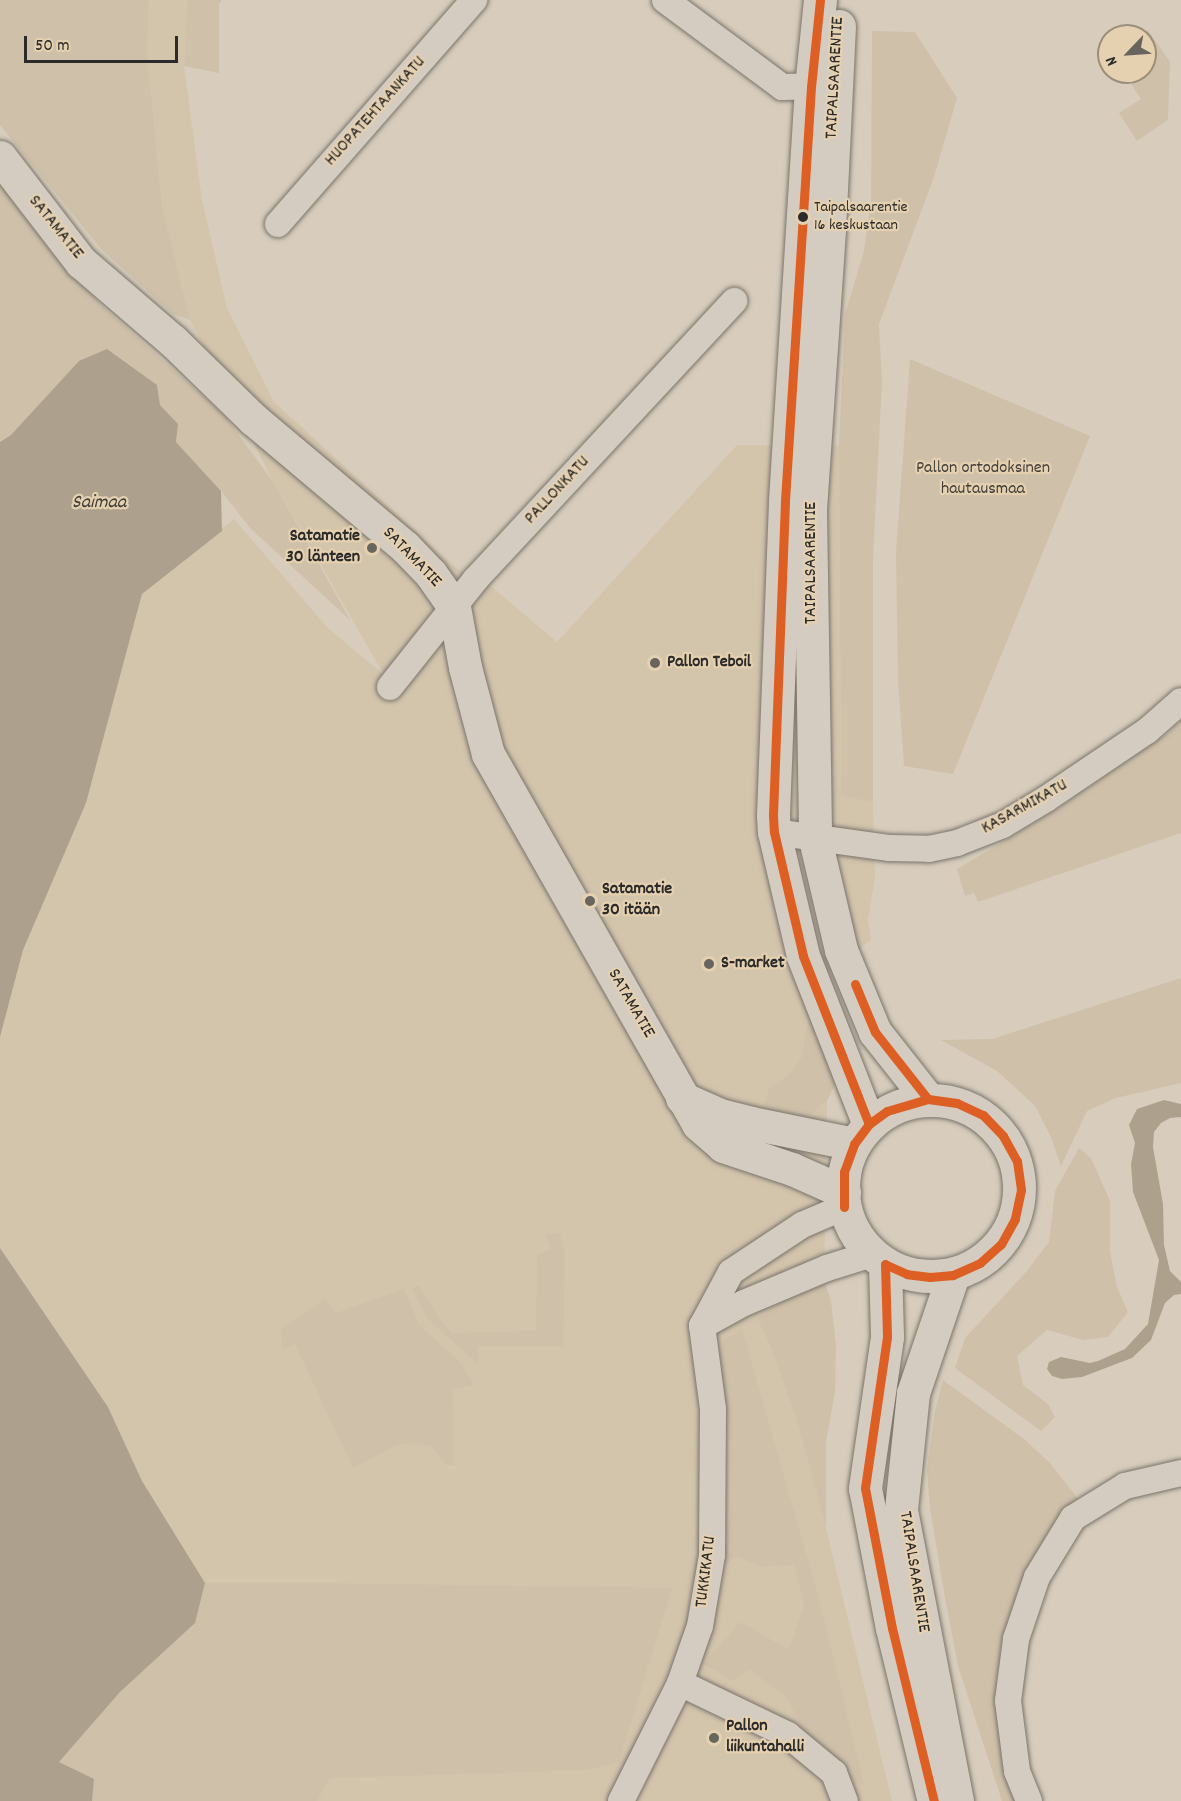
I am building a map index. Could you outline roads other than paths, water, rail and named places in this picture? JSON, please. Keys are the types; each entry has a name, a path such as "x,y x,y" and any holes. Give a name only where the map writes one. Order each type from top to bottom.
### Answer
{"main road":[{"name":"TAIPALSAARENTIE","path":"820,0 829,230 810,511 815,839 841,950 875,1032 928,1099"},
{"name":"TAIPALSAARENTIE","path":"841,0 823,86 785,502 774,832 803,956 862,1134"},
{"name":"SATAMATIE","path":"0,157 81,262 173,341 253,419 405,546 431,574 454,606 465,667 488,754 698,1124 723,1146 792,1169 844,1199"},
{"path":"682,1098 720,1115 751,1124 862,1134"},
{"path":"928,1099 957,1103 983,1115 1003,1136 1017,1161 1021,1190 1015,1219 1001,1244 980,1263 953,1275 930,1277 907,1274 879,1259 861,1242 844,1199 844,1172 862,1134 887,1111 907,1103 928,1099"},
{"name":"TAIPALSAARENTIE","path":"879,1259 886,1337 865,1488 892,1628 934,1801"},
{"name":"TAIPALSAARENTIE","path":"953,1275 913,1393 901,1510 957,1801"},
{"path":"938,1709 976,1801"}],"street":[{"name":"HUOPATEHTAANKATU","path":"278,224 474,0"},
{"path":"665,0 782,87 823,86"},
{"name":"PALLONKATU","path":"390,687 475,580 734,301"},
{"name":"KASARMIKATU","path":"774,832 815,839 910,849 929,849 957,843 1003,825 1046,799 1147,731 1181,701"},
{"path":"702,1326 731,1272 844,1199"},
{"path":"702,1326 744,1303 827,1268 879,1259"},
{"name":"TUKKIKATU","path":"621,1801 680,1683 700,1626 712,1554 713,1409 702,1326"},
{"path":"1029,1801 1017,1771 1008,1701 1016,1639 1037,1577 1073,1518 1125,1486 1181,1473"},
{"path":"680,1683 788,1735 834,1773 845,1801"}],"water":[{"name":"Saimaa","path":"107,349 157,385 160,405 178,424 176,442 221,491 222,531 142,594 86,803 23,950 0,1037 0,442 11,435 79,361"},
{"path":"1164,1100 1181,1104 1181,1117 1170,1118 1161,1123 1154,1132 1153,1147 1163,1204 1164,1245 1170,1271 1181,1282 1181,1294 1174,1295 1165,1303 1151,1340 1132,1358 1082,1377 1062,1379 1052,1376 1047,1369 1049,1362 1061,1357 1090,1363 1098,1361 1125,1349 1148,1324 1159,1260 1133,1192 1131,1164 1135,1143 1129,1125 1137,1109"},
{"path":"0,1248 108,1407 142,1481 205,1583 195,1623 120,1692 59,1762 94,1779 92,1801 0,1801"}],"place":[{"name":"Taipalsaarentie 16 keskustaan","path":"803,217"},
{"name":"Satamatie 30 länteen","path":"372,548"},
{"name":"Pallon Teboil","path":"655,663"},
{"name":"Satamatie 30 itään","path":"590,901"},
{"name":"S-market","path":"709,964"},
{"name":"Pallon liikuntahalli","path":"714,1738"}],"park label":[{"name":"Pallon ortodoksinen hautausmaa","path":"983,480"}]}
